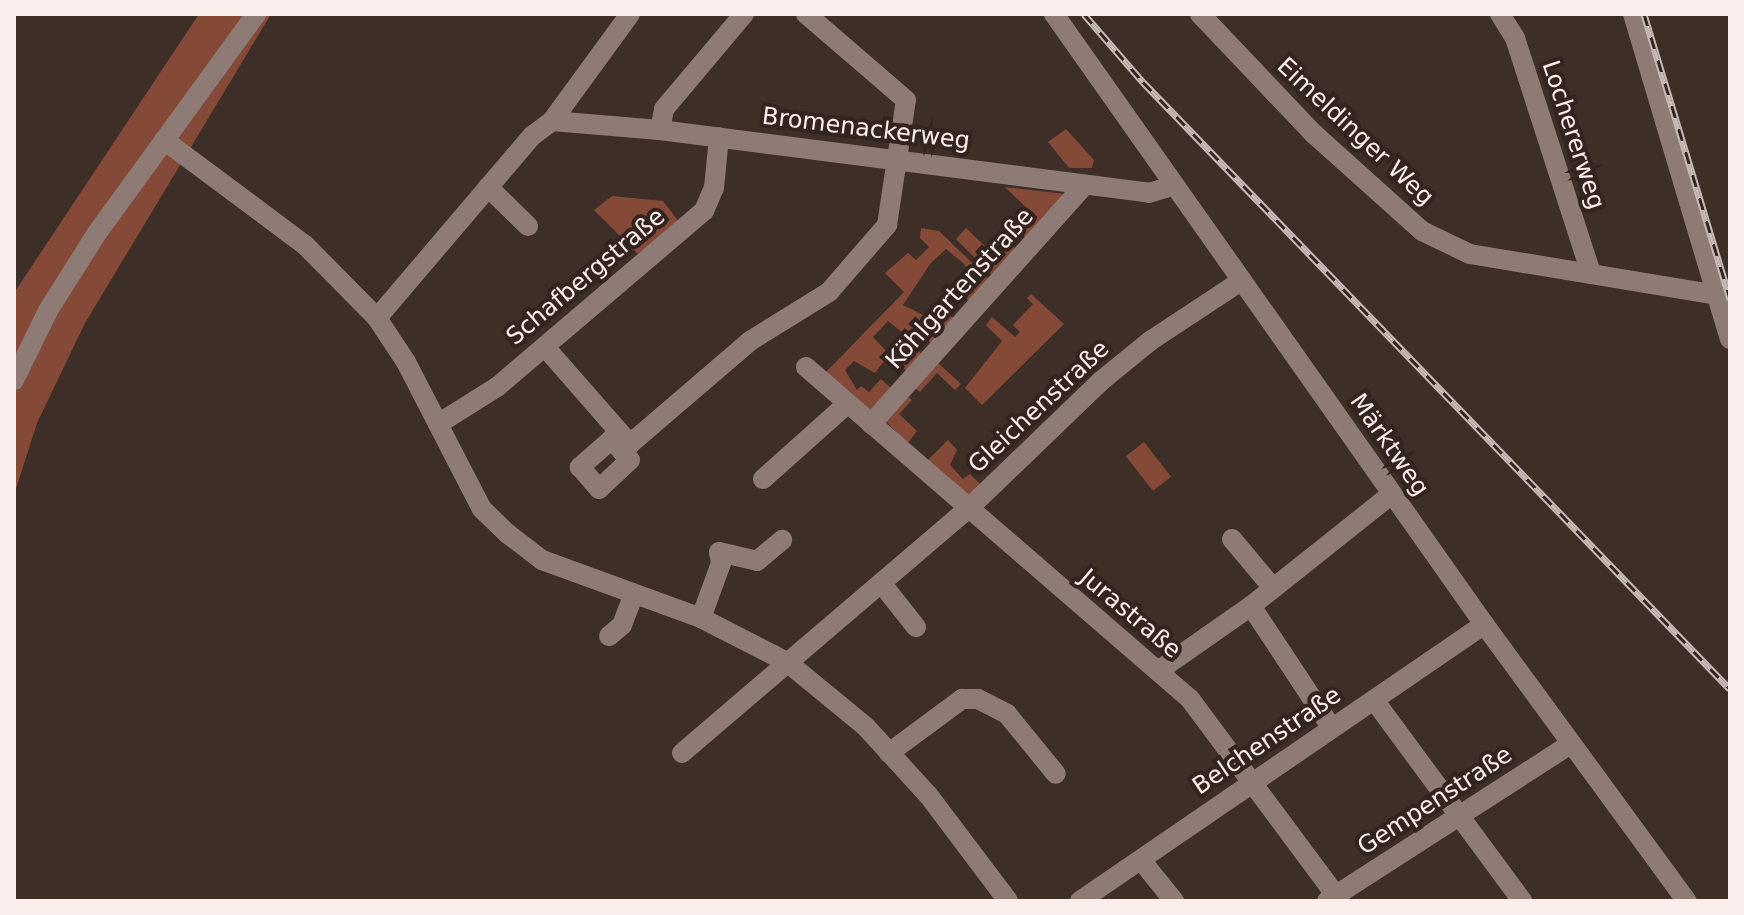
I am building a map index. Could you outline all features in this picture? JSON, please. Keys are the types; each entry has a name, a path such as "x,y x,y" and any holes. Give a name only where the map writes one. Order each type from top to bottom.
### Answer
{"street":[{"path":"14,380 89,246 256,14"},
{"path":"377,318 532,136 552,121 630,14"},
{"path":"660,130 664,109 744,14"},
{"path":"545,347 626,448 750,341 829,292 890,221 906,100 806,14"},
{"name":"Märktweg","path":"1054,14 1172,186 1484,624 1687,901"},
{"name":"Eimeldinger Weg","path":"1200,14 1314,134 1422,231 1470,254 1724,296"},
{"name":"Lochererweg","path":"1500,14 1515,38 1591,274"},
{"path":"1633,14 1724,296 1730,339"},
{"name":"Bromenackerweg","path":"552,121 719,137 1149,193 1172,186"},
{"name":"Schafbergstraße","path":"438,424 497,387 704,211 714,188 719,137"},
{"path":"164,140 305,245 377,318 482,509 508,534 542,560 701,618 787,662 889,753 1008,901"},
{"name":"Köhlgartenstraße","path":"871,424 1085,185"},
{"path":"488,187 528,226"},
{"name":"Gleichenstraße","path":"682,753 967,510 1101,381 1150,341 1241,281"},
{"name":"Jurastraße","path":"806,367 967,510 1190,699 1255,781 1334,899"},
{"path":"763,479 847,404"},
{"path":"1158,671 1251,606 1392,494"},
{"path":"1232,539 1273,588"},
{"path":"701,618 721,563 719,552 757,561 782,540"},
{"path":"882,584 916,627"},
{"path":"609,636 622,625 634,594"},
{"path":"1251,606 1331,727"},
{"name":"Belchenstraße","path":"1080,901 1484,624"},
{"path":"889,753 962,699 978,699 1007,714 1056,774"},
{"path":"1374,700 1461,814 1522,901"},
{"name":"Gempenstraße","path":"1334,899 1571,744"},
{"path":"1141,860 1174,901"}],"shaded area":[{"path":"199,14 271,14 85,323 37,423 14,495 14,293"},
{"path":"1066,129 1094,160 1092,168 1069,168 1048,142"},
{"path":"1005,187 1065,194 1026,240 1020,229 1033,214"},
{"path":"612,196 663,201 679,222 640,256 594,210"},
{"path":"921,228 939,231 994,284 970,303 963,294 976,279 963,263 946,249 930,264 903,305 927,317 939,305 958,323 933,348 920,326 908,337 888,321 873,337 889,354 875,373 854,361 845,370 857,390 861,386 869,392 881,379 893,390 870,410 825,373 904,292 885,273 908,253 916,260 929,247 920,238"},
{"path":"966,228 989,250 1002,236 1017,250 997,280 956,239"},
{"path":"1031,294 1064,324 982,405 965,388 1002,341 986,325 992,317 1015,337 1020,332 1013,325 1033,304 1027,298"},
{"path":"907,339 925,357 909,373 891,358"},
{"path":"937,362 961,384 955,390 937,373 920,392 914,387"},
{"path":"907,396 912,400 899,414 917,431 907,444 885,420"},
{"path":"948,440 957,450 950,465 963,479 970,474 981,485 971,494 966,495 927,461"},
{"path":"1144,442 1171,477 1153,491 1126,456"}],"railway":[{"path":"1084,14 1143,82 1730,689"},
{"path":"1644,14 1730,299"}]}
